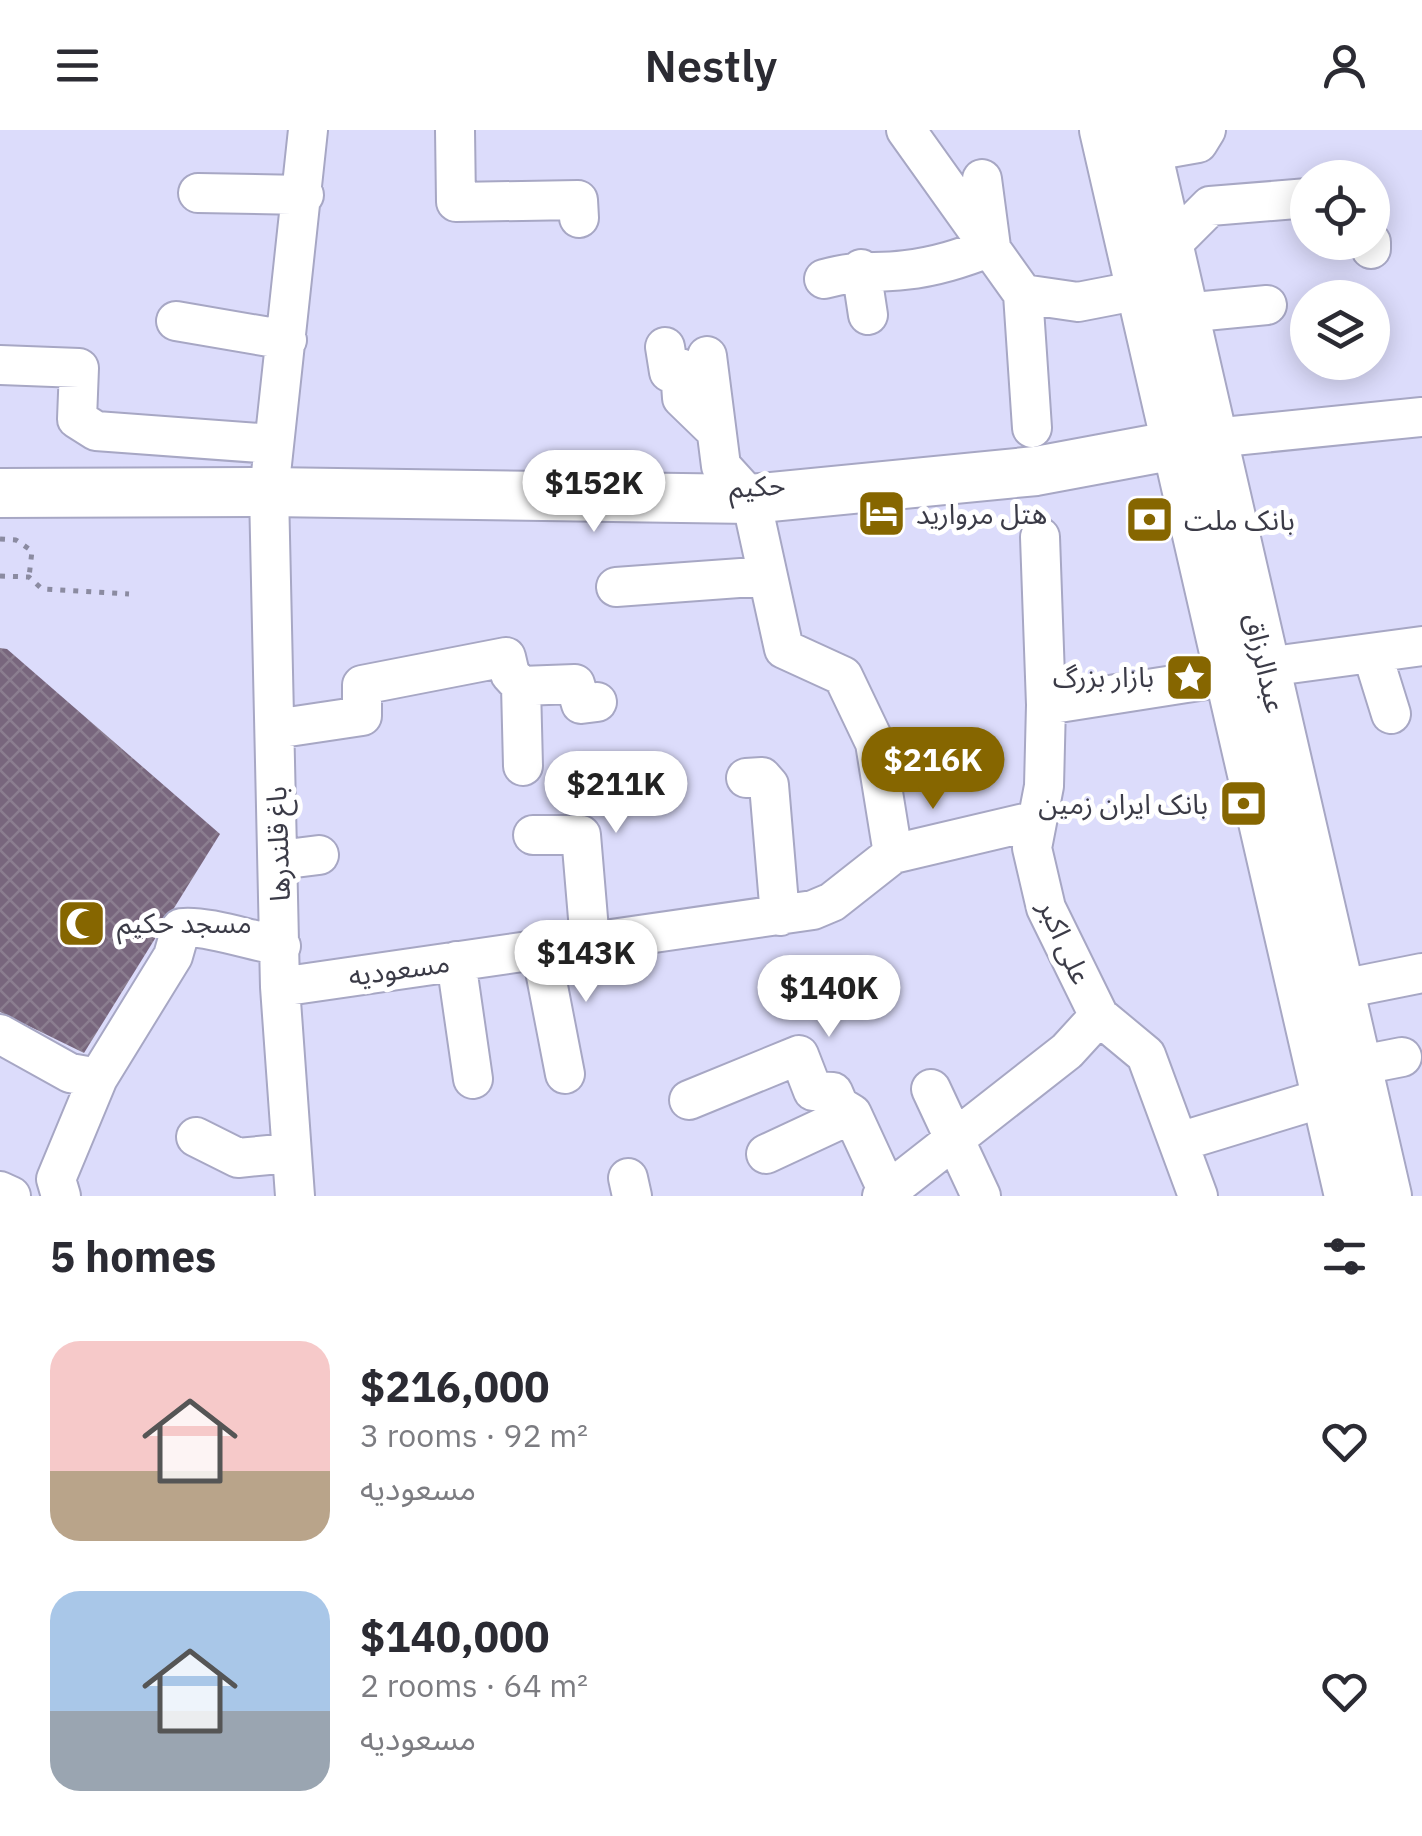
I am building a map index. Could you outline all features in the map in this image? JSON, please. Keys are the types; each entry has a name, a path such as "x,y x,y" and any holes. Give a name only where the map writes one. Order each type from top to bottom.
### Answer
{"main road":[{"name":"عبدالرزاق","path":"1104,130 1140,290 1194,437 1321,994 1362,1073 1388,1196"},
{"name":"عبدالرزاق","path":"1144,141 1184,313 1194,437"},
{"name":"حکیم","path":"0,494 269,492 750,499 1036,470 1194,437"},
{"name":"عبدالرزاق","path":"1348,1196 1362,1073"}],"street":[{"name":"باغ قلندرها","path":"296,1196 280,987 269,492 308,130"},
{"path":"455,130 456,202 578,200 579,218"},
{"path":"906,130 1023,294 1032,428"},
{"path":"1144,141 1198,143 1206,130"},
{"path":"982,179 991,247"},
{"path":"198,194 304,195"},
{"path":"1168,247 1210,206 1290,199"},
{"path":"824,279 861,268 901,271 945,264 991,247"},
{"path":"861,268 868,316"},
{"path":"1023,294 1078,302 1140,290"},
{"path":"1184,313 1267,305"},
{"path":"176,321 286,340"},
{"path":"665,346 668,372 680,368 682,398 716,430"},
{"path":"707,356 721,466 750,499 784,649 843,676 876,744 893,854"},
{"path":"0,365 79,368 77,419 96,431 272,444"},
{"path":"1194,437 1422,417"},
{"name":"حکیم","path":"0,484 731,490 1035,461 1194,437"},
{"name":"علی اکبر","path":"1040,538 1046,705 1044,786 1034,821 1032,848 1046,908 1099,1016 1146,1055 1198,1196"},
{"path":"616,587 768,576"},
{"path":"1046,705 1422,646"},
{"path":"1372,652 1390,714"},
{"path":"275,728 362,716 362,684 506,657 510,674 521,686 524,766"},
{"path":"521,686 575,684 581,704 597,702"},
{"path":"746,778 762,776 769,785 780,916"},
{"name":"مسعودیه","path":"280,987 780,916 832,902 893,854 1034,821"},
{"path":"533,835 580,835 571,877 590,942"},
{"path":"279,860 319,855"},
{"path":"61,1196 56,1179 98,1078 173,956 181,928 202,926 229,938 281,946"},
{"path":"540,950 564,1074"},
{"path":"456,961 473,1079"},
{"path":"1321,994 1422,974"},
{"path":"688,1100 799,1055 812,1090 833,1092 839,1106 852,1114 885,1194 1067,1051 1099,1016"},
{"path":"0,1034 70,1073 98,1078"},
{"path":"1178,1142 1362,1073"},
{"path":"931,1090 981,1196"},
{"path":"766,1154 852,1114"},
{"path":"196,1137 238,1158 290,1153"},
{"path":"0,1191 11,1196"}],"path":[{"path":"0,539 16,540 32,552 29,577"},
{"path":"0,576 29,577 42,590 128,594"}],"building":[{"name":"مسجد حکیم","path":"0,648 7,649 220,834 84,1053 0,1012"}],"place":[{"name":"هتل مروارید","path":"881,514"},
{"name":"بانک ملت","path":"1149,520"},
{"name":"بازار بزرگ","path":"1189,677"},
{"name":"بانک ایران زمین","path":"1243,804"},
{"name":"مسجد حکیم","path":"82,923"}]}
